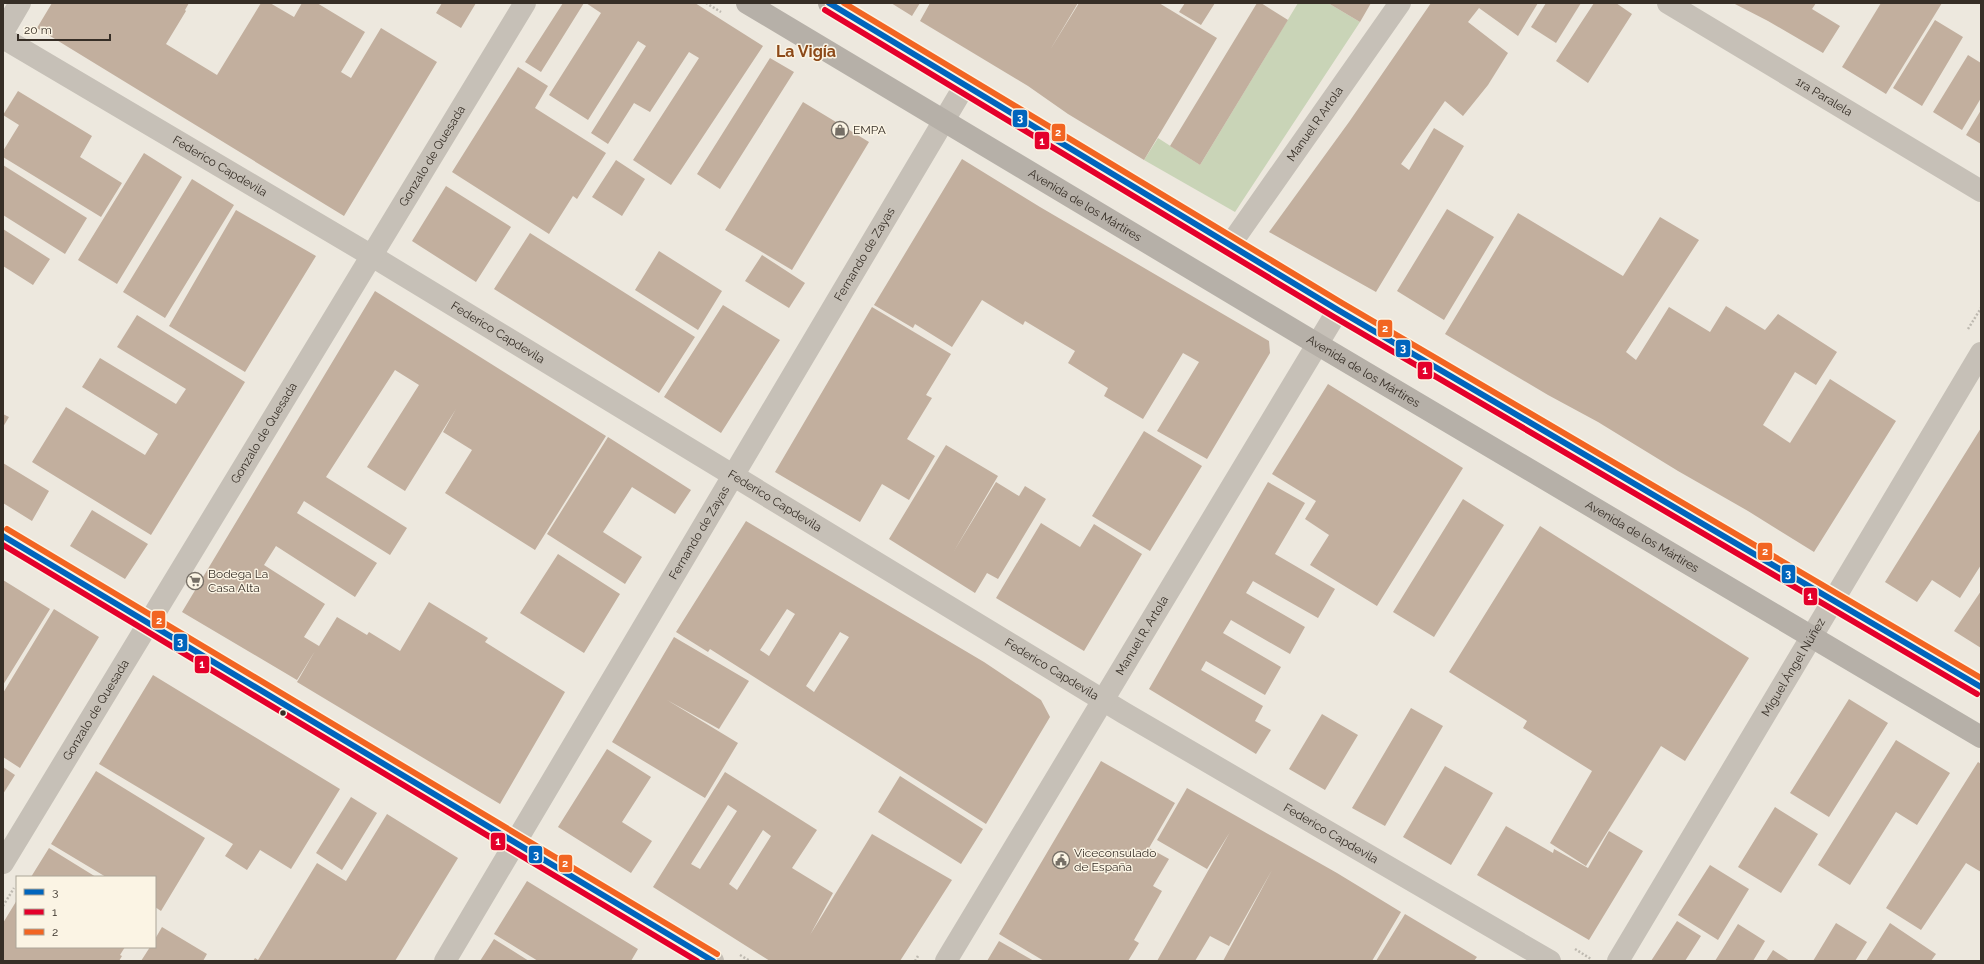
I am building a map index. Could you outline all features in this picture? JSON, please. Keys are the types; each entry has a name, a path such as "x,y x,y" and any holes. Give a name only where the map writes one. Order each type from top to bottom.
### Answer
{"main road":[{"name":"Avenida de los Mártires","path":"748,3 1317,344 1981,737"},
{"path":"829,3 1338,310 1981,687"}],"street":[{"path":"3,32 20,3"},
{"name":"Gonzalo de Quesada","path":"3,863 525,3"},
{"name":"Manuel R Artola","path":"1230,245 1400,3"},
{"name":"1ra Paralela","path":"1668,3 1981,190"},
{"name":"Federico Capdevila","path":"3,38 372,256 1103,700 1550,961"},
{"name":"Fernando de Zayas","path":"445,961 965,85"},
{"name":"Manuel R. Artola","path":"946,961 1338,310"},
{"name":"Miguel Ángel Núñez","path":"1618,961 1981,353"},
{"path":"3,536 713,961"}],"path":[{"path":"3,906 16,884"}],"green space":[{"path":"1298,3 1328,3 1360,22 1235,212 1144,160 1158,138 1200,165"}],"building":[{"path":"52,3 189,3 185,10 186,11 166,44 217,75 261,3 270,3 294,17 302,3 317,3 365,32 341,72 351,78 381,28 437,62 344,216 37,28"},
{"path":"442,3 476,3 461,28 436,13"},
{"path":"563,3 584,3 541,72 525,62"},
{"path":"586,3 695,3 763,46 671,185 633,160 699,58 689,52 650,112 634,103 608,144 591,133 646,46 638,41 588,120 549,95 601,13"},
{"path":"891,3 920,3 912,16"},
{"path":"930,3 1078,3 1050,50 1079,3 1159,3 1217,38 1144,160 1068,114 1028,86 920,21"},
{"path":"1185,3 1215,3 1201,25 1179,12"},
{"path":"1257,3 1261,3 1288,20 1200,165 1170,146"},
{"path":"1328,3 1371,3 1360,22"},
{"path":"1431,3 1538,3 1518,36 1479,8 1468,22 1508,53 1488,85 1463,116 1445,101 1401,164 1409,170 1434,128 1464,146 1376,292 1269,232 1349,122"},
{"path":"1546,3 1581,3 1556,43 1531,27"},
{"path":"1594,3 1616,3 1632,14 1588,83 1556,61"},
{"path":"1733,3 1816,3 1812,9 1840,26 1823,53 1768,21"},
{"path":"1881,3 1942,3 1886,94 1842,67"},
{"path":"1935,20 1963,37 1922,106 1893,88"},
{"path":"1968,55 1981,63 1981,98 1962,130 1933,112"},
{"path":"770,58 794,72 720,189 697,174"},
{"path":"518,67 548,86 535,108 606,153 577,199 573,196 549,234 452,172"},
{"path":"18,91 92,136 80,157 122,183 101,217 3,157 3,151 19,125 3,115"},
{"path":"803,102 869,142 792,270 725,230"},
{"path":"1981,110 1981,144 1966,135"},
{"path":"144,153 182,177 117,284 78,260"},
{"path":"962,159 1040,207 1269,341 1270,353 1207,459 1157,431 1199,362 1183,353 1143,419 1104,396 1108,388 1068,363 1075,351 1025,321 1023,325 982,300 952,347 915,324 913,328 874,305"},
{"path":"616,160 645,179 622,216 592,197"},
{"path":"3,165 87,218 65,254 3,215"},
{"path":"192,179 234,205 165,318 123,292"},
{"path":"446,186 511,227 476,282 412,241"},
{"path":"1447,209 1494,237 1444,320 1397,291"},
{"path":"236,210 316,256 245,372 169,326"},
{"path":"1518,213 1623,276 1660,217 1699,240 1626,352 1636,360 1669,307 1710,332 1726,306 1765,330 1778,314 1837,352 1816,385 1795,372 1763,425 1790,443 1830,379 1896,421 1814,552 1598,422 1548,395 1445,334"},
{"path":"3,229 50,259 33,285 3,266"},
{"path":"530,233 695,337 659,393 494,289"},
{"path":"659,251 722,291 698,330 635,290"},
{"path":"762,255 805,283 789,308 745,281"},
{"path":"375,291 606,436 535,550 445,493 472,450 443,432 456,409 405,491 367,467 419,385 395,370 326,477 407,528 390,555 304,501 297,513 377,563 355,597 276,546 264,565 325,604 304,637 319,646 337,617 367,635 369,632 400,651 429,602 488,638 485,642 565,692 500,804 297,682 315,651 297,680 182,612"},
{"path":"723,305 780,340 721,433 664,397"},
{"path":"872,307 951,354 926,395 932,398 907,439 935,456 909,500 882,484 860,522 775,472"},
{"path":"137,315 245,382 151,535 32,462 66,407 145,455 158,434 82,387 100,358 176,404 186,389 117,347"},
{"path":"1328,384 1463,468 1377,606 1310,565 1329,535 1305,519 1316,501 1272,474"},
{"path":"3,414 9,417 3,427"},
{"path":"1981,428 1981,565 1960,598 1932,580 1917,602 1885,582"},
{"path":"1144,431 1202,466 1150,551 1092,516"},
{"path":"608,437 691,490 675,514 632,487 603,532 642,557 625,584 547,534"},
{"path":"946,445 998,476 954,551 996,482 1019,496 1025,486 1046,499 998,579 987,573 975,593 889,539"},
{"path":"3,463 49,491 32,521 3,503"},
{"path":"1268,482 1305,503 1275,554 1335,589 1318,618 1253,581 1246,593 1305,627 1290,654 1231,620 1223,633 1281,667 1265,695 1206,661 1201,670 1263,706 1255,721 1271,730 1256,754 1149,689"},
{"path":"1463,499 1504,525 1434,637 1393,612"},
{"path":"92,510 148,544 125,579 70,546"},
{"path":"746,521 984,662 1041,700 1050,717 986,824 710,649 708,652 676,632","holes":["787,609 795,614 769,656 760,650","840,632 849,637 814,692 806,686"]},
{"path":"1041,523 1080,547 1094,524 1142,554 1084,651 996,598"},
{"path":"1540,526 1749,658 1685,761 1661,746 1586,866 1550,843 1592,771 1523,728 1527,721 1449,672"},
{"path":"558,554 620,594 584,653 520,613"},
{"path":"3,580 50,609 3,685"},
{"path":"1981,591 1981,648 1954,631"},
{"path":"54,609 99,637 20,768 3,757 3,693"},
{"path":"674,637 749,681 719,729 667,700 738,743 705,798 612,742"},
{"path":"153,675 340,789 291,869 260,850 247,870 225,856 233,844 99,764"},
{"path":"1849,699 1888,723 1829,817 1790,793"},
{"path":"1411,708 1443,726 1385,826 1352,808"},
{"path":"1322,714 1358,735 1325,790 1289,769"},
{"path":"1896,740 1950,773 1917,825 1896,812 1850,885 1818,865"},
{"path":"607,749 651,777 622,822 652,841 631,873 558,827"},
{"path":"1101,761 1175,803 1149,848 1169,859 1153,886 1162,891 1134,940 1139,943 1128,961 1044,961 999,934"},
{"path":"1978,762 1981,764 1981,872 1966,863 1921,930 1886,908"},
{"path":"1445,766 1493,793 1451,865 1403,837"},
{"path":"3,767 15,775 3,794"},
{"path":"96,771 205,838 161,911 156,908 156,876 104,876 51,844"},
{"path":"725,772 817,830 792,868 833,893 810,935 872,834 952,880 900,961 770,961 653,887","holes":["728,805 737,811 700,869 691,864","763,830 771,836 737,890 729,884"]},
{"path":"900,776 983,829 961,864 878,812"},
{"path":"1187,788 1337,873 1401,912 1372,961 1223,961 1272,870 1229,946 1210,936 1195,961 1157,961 1230,832 1207,869 1157,840"},
{"path":"351,797 377,813 342,870 316,853"},
{"path":"1775,807 1818,834 1781,893 1738,867"},
{"path":"387,814 458,858 395,961 253,961 255,958 258,960 317,863 346,881"},
{"path":"1506,826 1553,853 1554,849 1588,868 1609,831 1643,851 1589,940 1477,875"},
{"path":"49,848 94,876 32,876"},
{"path":"1710,865 1749,889 1718,940 1678,915"},
{"path":"527,881 638,949 631,961 538,961 494,934"},
{"path":"16,902 16,948 124,948 120,955 122,956 119,961 3,961 3,923"},
{"path":"1405,914 1477,957 1474,961 1376,961"},
{"path":"1677,921 1701,936 1685,961 1651,961"},
{"path":"1836,923 1867,942 1855,961 1813,961"},
{"path":"1890,923 1936,954 1931,961 1866,961"},
{"path":"1738,924 1765,941 1753,961 1715,961"},
{"path":"162,927 207,954 203,961 141,961 149,948 156,948 156,937"},
{"path":"494,939 529,961 480,961"},
{"path":"999,941 1034,961 987,961"},
{"path":"1773,950 1790,961 1766,961"}],"transit line":[{"name":"3","path":"829,3 1338,310 1981,687"},
{"name":"2","path":"844,3 1342,303 1981,678"},
{"name":"1","path":"825,10 1334,317 1977,694"},
{"name":"2","path":"7,529 717,954"},
{"name":"3","path":"3,536 713,961"},
{"name":"1","path":"3,545 697,961"}],"place":[{"name":"EMPA","path":"840,130"},
{"name":"Bodega La Casa Alta","path":"195,581"},
{"name":"Viceconsulado de España","path":"1061,860"}],"district":[{"name":"La Vigía","path":"806,51"}]}
